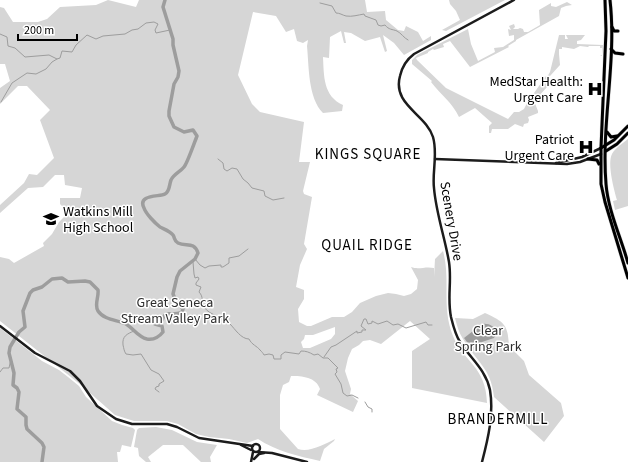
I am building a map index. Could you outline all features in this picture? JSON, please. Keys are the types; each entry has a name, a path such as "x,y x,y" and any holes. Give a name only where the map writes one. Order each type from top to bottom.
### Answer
{"main road":[{"path":"604,0 606,31 600,168 603,194 628,278"},
{"path":"610,0 611,49 606,145 607,191 628,264"},
{"path":"611,26 614,31 618,30"},
{"path":"611,49 615,53 623,54"},
{"path":"601,148 618,136 628,126"},
{"path":"607,132 611,137 618,136"},
{"path":"601,154 617,144 628,133"},
{"path":"588,159 597,160 600,168"}],"street":[{"name":"Scenery Drive","path":"482,462 489,434 491,417 490,390 483,372 457,336 450,315 448,295 450,268 434,190 434,143 426,125 408,107 402,98 399,84 402,70 406,62 414,54 514,0"},
{"path":"548,163 568,161 582,157 601,148"},
{"path":"435,159 572,164 601,154"},
{"path":"0,326 30,349 70,371 80,381 97,406 119,420 132,424 167,424 177,427 199,438 253,446 256,444 272,453"},
{"path":"237,444 252,451 272,453 306,462"},
{"path":"253,446 253,461"},
{"path":"253,461 260,447"},
{"path":"253,461 258,454 272,453"}],"green space":[{"name":"Great Seneca Stream Valley Park","path":"108,0 136,7 139,0 365,0 367,12 385,11 386,20 398,30 404,31 406,26 418,32 423,41 431,36 431,40 404,55 394,43 383,35 387,51 385,52 380,37 365,41 351,33 344,32 346,43 344,43 341,31 330,37 329,58 323,57 324,78 328,91 336,101 343,105 342,111 323,113 314,99 310,82 307,46 308,40 303,43 297,41 294,29 286,32 276,16 253,12 238,75 252,104 260,112 304,122 299,162 310,162 303,191 304,194 312,197 304,244 307,249 300,265 296,287 304,290 304,299 298,309 299,322 307,326 311,326 332,317 344,317 352,312 360,303 376,296 388,293 404,296 411,294 417,289 418,280 411,267 434,268 434,277 435,259 443,251 446,272 449,325 458,345 479,373 483,381 487,403 412,388 412,351 430,339 410,321 381,344 370,340 363,341 352,349 345,371 351,389 350,394 358,401 353,412 317,395 320,389 318,385 308,378 291,376 289,382 283,385 280,395 280,429 298,449 312,449 335,439 324,449 320,461 280,450 258,439 247,443 209,437 196,434 178,424 167,421 134,421 115,415 81,385 0,321 0,257 9,259 14,263 44,246 43,243 52,234 59,222 65,216 66,210 60,204 60,198 80,198 82,188 65,185 64,175 55,175 43,187 28,188 0,213 0,205 24,183 29,174 37,175 54,158 40,120 50,110 27,86 18,86 0,104 0,88 10,81 5,64 0,64 0,7 4,8 13,22 38,22 47,19 60,7 96,5","holes":["335,327 335,334 331,339 310,348 303,348 301,342 305,335 313,335"]},
{"path":"449,0 505,0 446,31 442,30 460,20"},
{"path":"567,2 572,5 561,8 559,16 516,40 508,46 509,47 470,67 450,41 443,44 444,47 433,49 416,58 446,88 508,119 514,112 519,112 524,109 546,76 547,77 550,72 559,35 565,35 565,39 568,39 566,35 585,35 581,40 577,41 577,44 603,45 602,56 600,56 602,55 602,48 600,48 600,46 580,46 574,49 562,47 562,49 559,49 560,65 550,76 550,84 534,101 538,113 528,117 528,123 524,124 523,127 515,124 508,129 492,129 491,133 489,133 489,126 492,123 475,108 459,117 449,102 431,82 432,81 412,64 412,60 417,55 468,29 471,44 478,61 495,52 494,48 503,47 514,40 514,35 509,36 508,29 511,30 509,26 514,24 515,27 513,29 520,28 523,29 524,32 528,32 540,25 539,10 551,3 551,6 556,7"},
{"path":"628,139 628,206 615,210 613,201 617,200 610,164 611,158 615,150"},
{"name":"Clear Spring Park","path":"485,313 497,319 504,325 508,333 509,346 524,361 529,375 561,403 564,416 544,442 494,397 490,379 460,334 455,318 473,319"},
{"path":"0,328 42,361 59,370 79,386 86,397 112,421 135,430 131,447 122,445 120,452 117,452 118,462 0,462"},
{"path":"156,427 172,430 197,442 217,445 210,457 211,462 201,462 183,445 163,445 148,457 151,462 146,462 139,456 138,448 134,447 137,430 139,428"}],"shaded area":[{"path":"482,324 491,325 494,328 497,332 494,338 476,344 467,342 464,338"}],"waterway":[{"path":"42,462 44,447 42,443 27,429 26,417 17,409 19,392 13,385 14,373 9,353 10,347 19,332 25,327 23,311 30,293 33,290 42,287 52,279 62,278 68,282 90,282 98,290 96,306 101,314 107,318 126,324 144,338 154,339 163,332 162,326 155,324 157,319 162,320 167,314 182,312 183,309 176,301 173,294 177,277 180,271 195,259 198,253 194,247 177,242 172,234 160,227 145,210 143,204 146,198 167,193 172,178 185,165 197,136 193,130 184,132 174,127 169,116 174,84 178,77 179,71 173,39 163,7 165,0"},
{"path":"320,3 332,6 336,13 346,16 364,14 365,16 376,20 378,25 385,25 389,29 397,31 408,40"},
{"path":"0,34 7,37 8,46 15,48 25,57 49,55 57,59 60,58 62,51 72,52 76,45 87,35 96,39 103,36 125,34 132,30 138,29 146,23 154,22 158,24 155,30 156,33 170,30"},
{"path":"1,102 12,83 27,73 36,74 46,69 57,59"},
{"path":"218,159 223,163 224,169 227,171 232,168 237,169 243,179 252,188 264,191 265,196 273,200 284,198"},
{"path":"195,259 205,268 209,266 221,265 221,267 223,267 229,263 229,258 239,256 248,249"},
{"path":"193,262 195,278 198,277 199,279 196,285 201,287 199,292 203,305 207,310 227,321 241,336 249,339 264,355 273,355 274,359 281,359 281,355 285,352 299,354 301,351 314,355 318,354 323,358 328,358 338,368 336,369 337,372 335,374 341,384 343,393 347,396 352,395 358,398"},
{"path":"324,357 331,347 357,331 357,333 362,332 362,330 366,330 361,326 364,319 366,319 368,324 372,323 372,321 378,324 387,321 393,325 398,324 406,328 426,322 428,325 432,325"},
{"path":"134,331 124,337 123,345 125,352 126,354 133,355 141,354 151,370 159,374 164,381 155,389 159,392"},
{"path":"0,372 3,368 9,368 11,359"},
{"path":"365,402 368,407 372,409 372,412"}],"place":[{"name":"MedStar Health: Urgent Care","path":"595,89"},
{"name":"Patriot Urgent Care","path":"586,147"},
{"name":"Watkins Mill High School","path":"51,219"}],"district":[{"name":"KINGS SQUARE","path":"368,154"},
{"name":"QUAIL RIDGE","path":"367,245"},
{"name":"BRANDERMILL","path":"498,419"}]}
